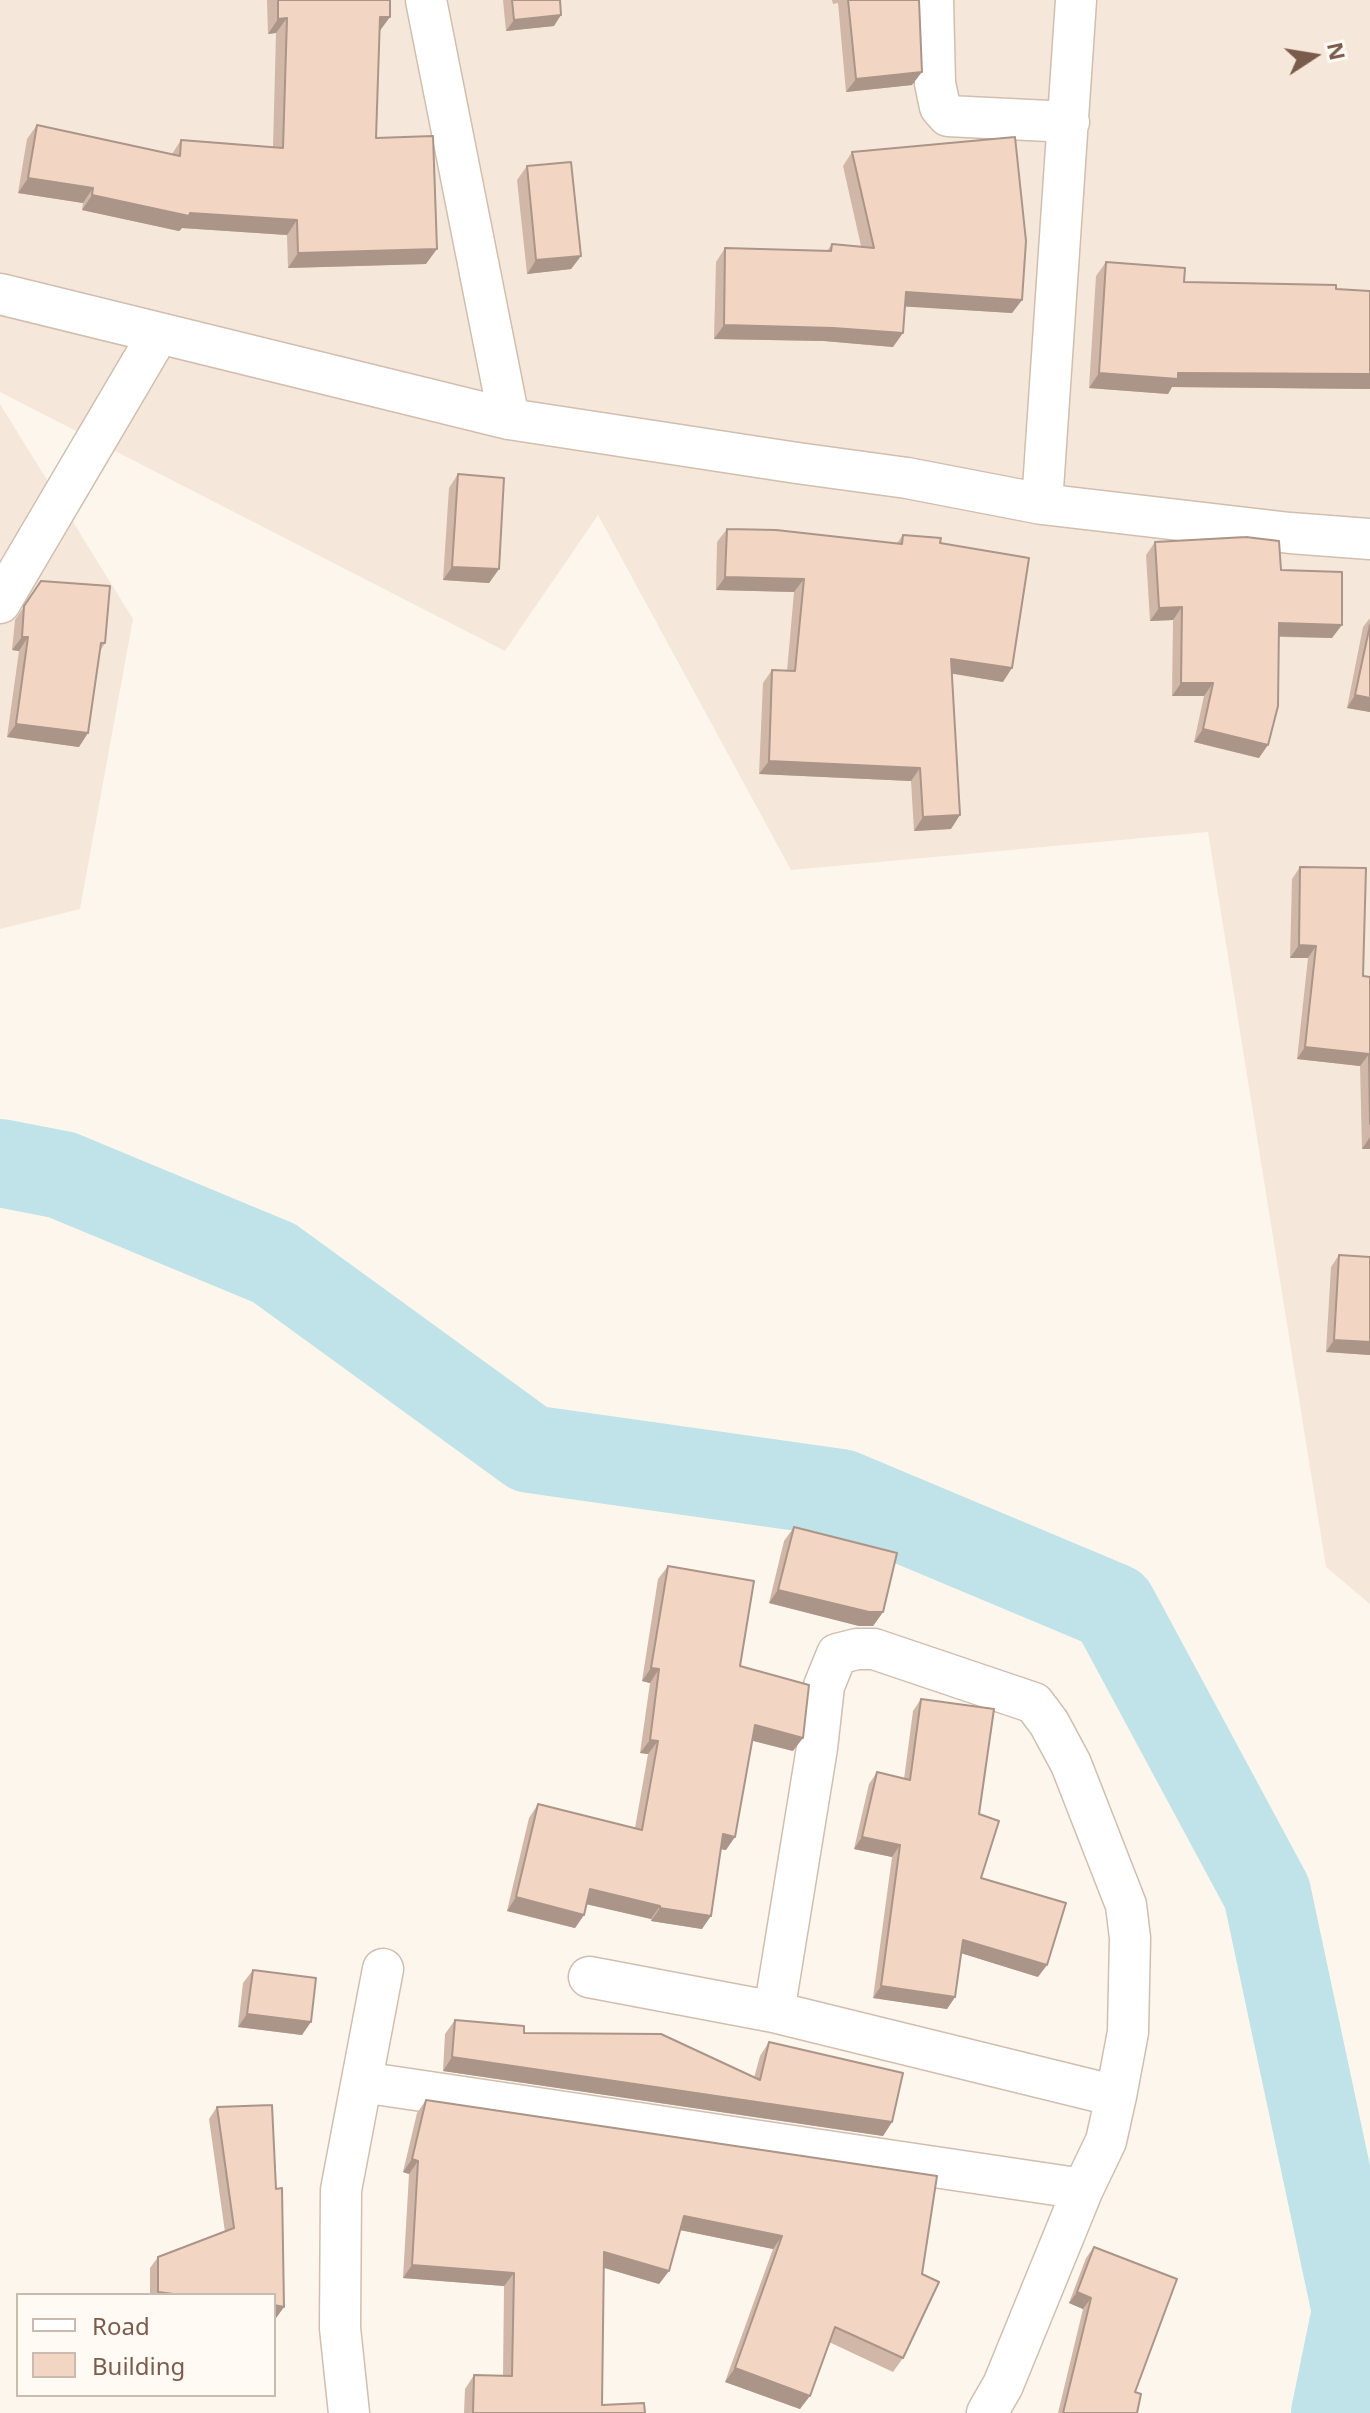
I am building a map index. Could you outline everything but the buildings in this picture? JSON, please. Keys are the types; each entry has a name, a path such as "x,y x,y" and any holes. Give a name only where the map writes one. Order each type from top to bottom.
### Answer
{"street":[{"path":"426,0 509,419"},
{"path":"933,0 935,83 940,107 948,116 1069,122"},
{"path":"1042,504 1076,0"},
{"path":"0,294 509,419 907,478 1042,504 1290,533 1370,539"},
{"path":"0,603 159,333"},
{"path":"774,2012 824,1686 837,1654 874,1649 1034,1703 1049,1723 1071,1764 1126,1905 1130,1938 1128,2032 1106,2141 1083,2189 1003,2385 987,2413"},
{"path":"349,2413 340,2328 341,2190 383,1969"},
{"path":"589,1977 774,2012 1116,2096"},
{"path":"362,2082 1083,2189"}],"shaded area":[{"path":"0,0 1370,0 1370,1604 1326,1567 1208,832 791,870 598,515 505,651 0,392"},
{"path":"0,404 133,619 80,909 0,929"}],"waterway":[{"path":"0,1163 62,1175 274,1263 530,1449 841,1493 1113,1607 1267,1893 1356,2311 1335,2413"}]}
